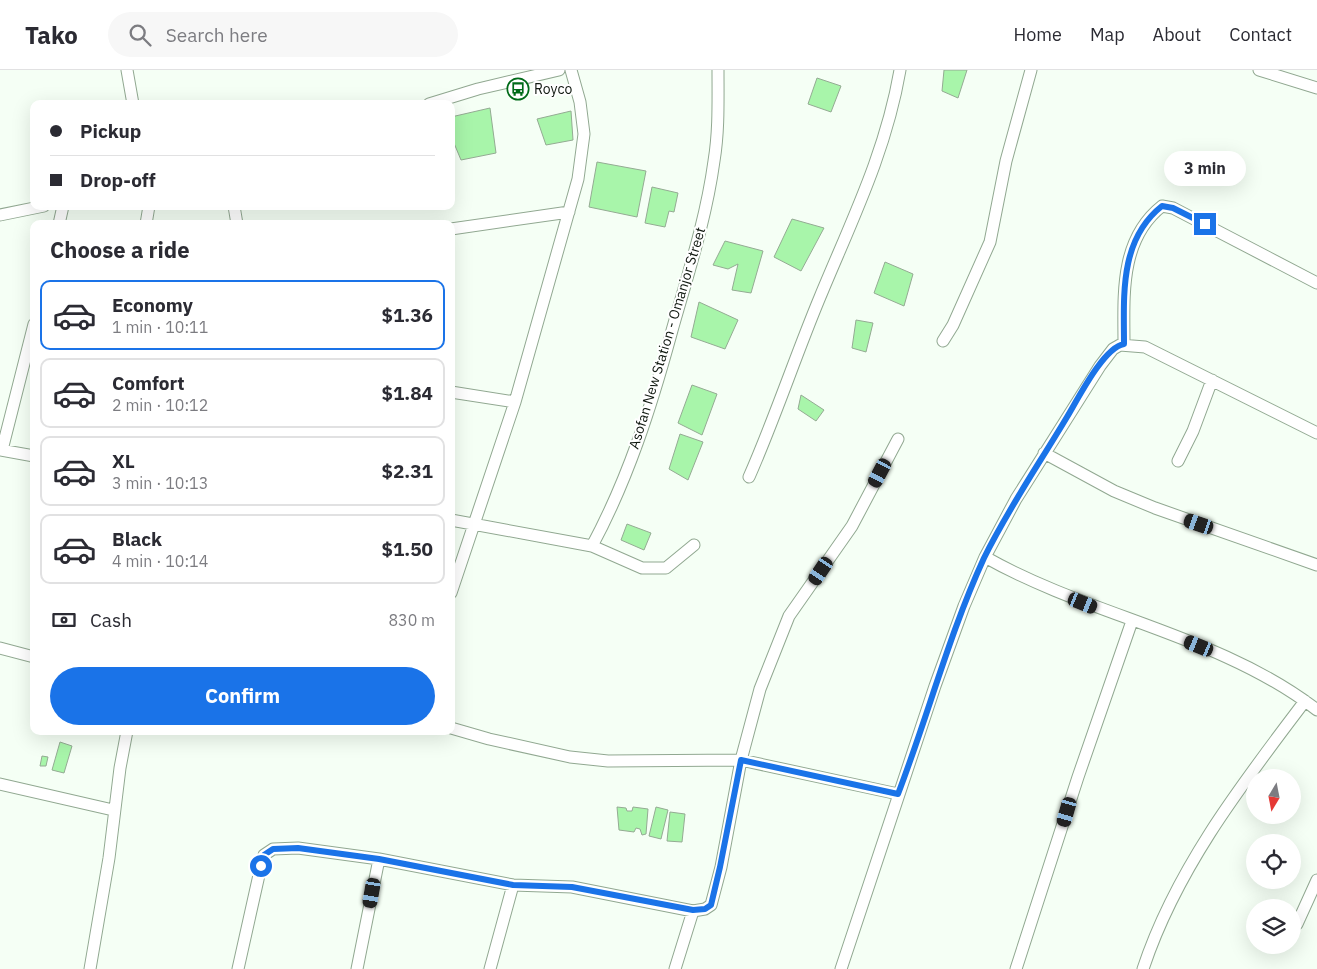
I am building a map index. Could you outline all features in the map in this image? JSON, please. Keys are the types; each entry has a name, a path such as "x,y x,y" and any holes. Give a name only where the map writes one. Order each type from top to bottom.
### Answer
{"street":[{"path":"127,70 132,100"},
{"path":"442,100 478,89 559,70"},
{"path":"455,582 516,402 541,306 569,212 582,156 584,134 580,102 571,70"},
{"name":"Asofan New Station - Omanjor Street","path":"592,546 612,509 642,430 692,261 708,198 715,159 718,70"},
{"path":"749,477 769,432 809,323 870,182 883,142 900,70"},
{"path":"943,341 953,325 990,242 1006,161 1032,70"},
{"path":"1259,70 1317,88"},
{"path":"1124,344 1126,263 1134,243 1153,213 1162,206 1173,208 1317,283"},
{"path":"0,215 30,209"},
{"path":"455,228 569,212"},
{"path":"30,338 4,427 1,450 30,455"},
{"path":"841,969 898,794 964,606 985,557 1044,452 1113,349 1124,344 1145,346 1317,433"},
{"path":"1178,461 1193,431 1212,380"},
{"path":"455,393 516,402"},
{"path":"238,969 264,855 273,849 298,848 379,859 513,885 572,887 693,910 705,909 711,905 741,760 760,689 790,616 852,526 898,438"},
{"path":"1044,452 1114,491 1154,508 1317,565"},
{"path":"455,521 534,537 592,546 642,568 666,568 694,545"},
{"path":"985,557 1020,576 1199,646 1272,681 1317,710"},
{"path":"1016,969 1078,777 1132,621"},
{"path":"0,648 30,656"},
{"path":"1143,969 1188,869 1214,824 1305,701"},
{"path":"455,729 489,739 570,757 608,761 741,760 898,794"},
{"path":"90,969 109,858 113,810 126,735"},
{"path":"0,784 113,810"},
{"path":"357,969 379,859"},
{"path":"1301,915 1317,880"},
{"path":"490,969 513,885"},
{"path":"675,969 693,910"}],"building":[{"path":"944,70 967,70 958,98 942,91"},
{"path":"817,78 841,86 831,112 808,104"},
{"path":"490,108 496,153 461,160 455,146 455,116"},
{"path":"571,111 573,140 546,145 537,119"},
{"path":"597,162 646,171 637,217 589,207"},
{"path":"652,187 678,193 674,212 669,211 665,227 645,223"},
{"path":"792,219 824,228 801,271 774,257"},
{"path":"725,241 763,251 751,293 732,290 738,264 728,269 713,265"},
{"path":"885,262 913,274 904,306 874,293"},
{"path":"699,302 738,320 725,349 691,337"},
{"path":"856,320 873,323 866,352 852,348"},
{"path":"692,385 717,394 702,435 678,423"},
{"path":"801,395 824,410 816,421 798,409"},
{"path":"680,434 703,442 688,480 669,469"},
{"path":"627,524 651,533 644,550 621,540"},
{"path":"60,742 72,746 64,773 52,770"},
{"path":"42,756 48,757 46,766 40,766"},
{"path":"617,807 626,808 627,811 632,811 633,807 648,809 646,834 642,835 640,829 636,828 634,832 619,830"},
{"path":"656,807 668,810 661,839 649,836"},
{"path":"670,812 685,814 682,842 667,841"}],"place":[{"name":"Royco","path":"518,89"}],"route":[{"path":"261,866 264,855 273,849 298,848 379,859 513,885 572,887 693,910 705,909 711,905 714,894 741,760 898,794 964,606 985,557 1016,499 1086,386 1113,349 1124,344 1126,263 1134,243 1153,213 1162,206 1173,208 1205,224"}]}
